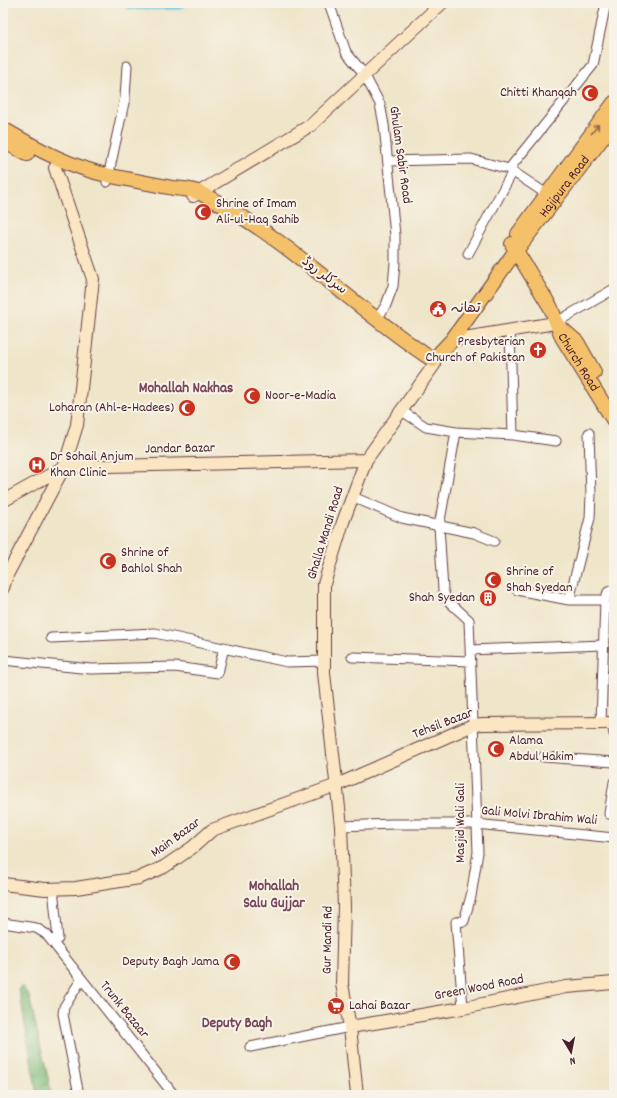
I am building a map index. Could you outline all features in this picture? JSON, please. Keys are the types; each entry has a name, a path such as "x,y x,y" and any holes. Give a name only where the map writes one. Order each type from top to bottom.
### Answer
{"main road":[{"path":"551,197 614,103"},
{"name":"Hajipura Road","path":"514,247 551,197 614,123"},
{"name":"سرکلر روڈ","path":"3,138 33,147 132,188 195,195 211,200 239,214 326,276 414,348 434,360"},
{"name":"سرکلر روڈ","path":"3,138 55,168 108,179"},
{"path":"434,360 452,340 514,247"},
{"path":"414,348 427,348 440,344 514,247"},
{"name":"Church Road","path":"514,247 551,308 555,323 614,421"},
{"name":"Church Road","path":"555,323 577,342 614,404"}],"street":[{"name":"Ghulam Sabir Road","path":"329,3 346,52 364,74 380,104 388,161 395,235 395,263 393,286 386,305 377,319"},
{"path":"195,195 311,125 364,74 442,3"},
{"path":"468,254 511,170 593,65 606,3"},
{"path":"108,179 125,98 127,66"},
{"path":"388,161 471,159 511,170 551,197"},
{"path":"3,588 7,575 64,467 77,425 93,280 55,168"},
{"path":"555,323 614,289"},
{"name":"Church Road","path":"452,340 555,323"},
{"path":"510,331 513,435"},
{"name":"Ghalla Mandi Road","path":"337,785 324,661 324,584 352,497 366,460 434,365 434,360"},
{"path":"402,411 426,427 456,432 513,435 556,441"},
{"name":"Masjid Wali Gali","path":"456,432 439,526 443,590 446,599 469,620 478,852 471,896 464,921 456,922 463,1008"},
{"path":"569,600 590,518 591,495 589,433"},
{"name":"Jandar Bazar","path":"3,501 64,467 366,460"},
{"path":"352,497 402,518 474,533 494,541"},
{"path":"517,590 569,600 604,600"},
{"path":"610,726 604,645 604,600 608,592 614,590"},
{"path":"51,638 155,633 287,662 324,661"},
{"path":"470,650 604,645"},
{"path":"3,660 91,669 175,667 218,673 224,647"},
{"path":"352,657 471,661"},
{"name":"Tehsil Bazar","path":"337,785 473,725 610,726"},
{"path":"542,757 614,762"},
{"path":"609,814 614,782"},
{"name":"Gur Mandi Rd","path":"337,785 341,826 344,907 342,984 350,1026 358,1095"},
{"name":"Main Bazar","path":"3,884 53,888 76,888 139,878 164,867 193,847 212,830 337,785"},
{"name":"Gali Molvi Ibrahim Wali","path":"341,826 392,824 476,824 614,838"},
{"path":"53,888 58,939 54,942"},
{"name":"Trunk Bazaar","path":"3,924 36,928 54,942 81,980 174,1095"},
{"path":"79,1095 63,1014 64,1007 81,980"},
{"name":"Green Wood Road","path":"350,1026 463,1008 566,987 614,983"},
{"path":"250,1047 350,1026"}],"green space":[{"path":"22,986 29,996 52,1095 37,1095 19,989"}],"waterway":[{"path":"131,3 178,3"}],"place":[{"name":"Chitti Khanqah","path":"590,93"},
{"name":"Shrine of Imam Ali-ul-Haq Sahib","path":"203,212"},
{"name":"تھانہ","path":"438,309"},
{"name":"Presbyterian Church of Pakistan","path":"538,350"},
{"name":"Noor-e-Madia","path":"252,396"},
{"name":"Loharan (Ahl-e-Hadees)","path":"187,408"},
{"name":"Dr Sohail Anjum Khan Clinic","path":"37,465"},
{"name":"Shrine of Bahlol Shah","path":"108,561"},
{"name":"Shrine of Shah Syedan","path":"493,580"},
{"name":"Shah Syedan","path":"488,598"},
{"name":"Alama Abdul Hakim","path":"496,749"},
{"name":"Deputy Bagh Jama","path":"232,962"},
{"name":"Lahai Bazar","path":"336,1006"}],"district":[{"name":"Mohallah Nakhas","path":"186,389"},
{"name":"Mohallah Salu Gujjar","path":"274,896"},
{"name":"Deputy Bagh","path":"237,1024"}]}
